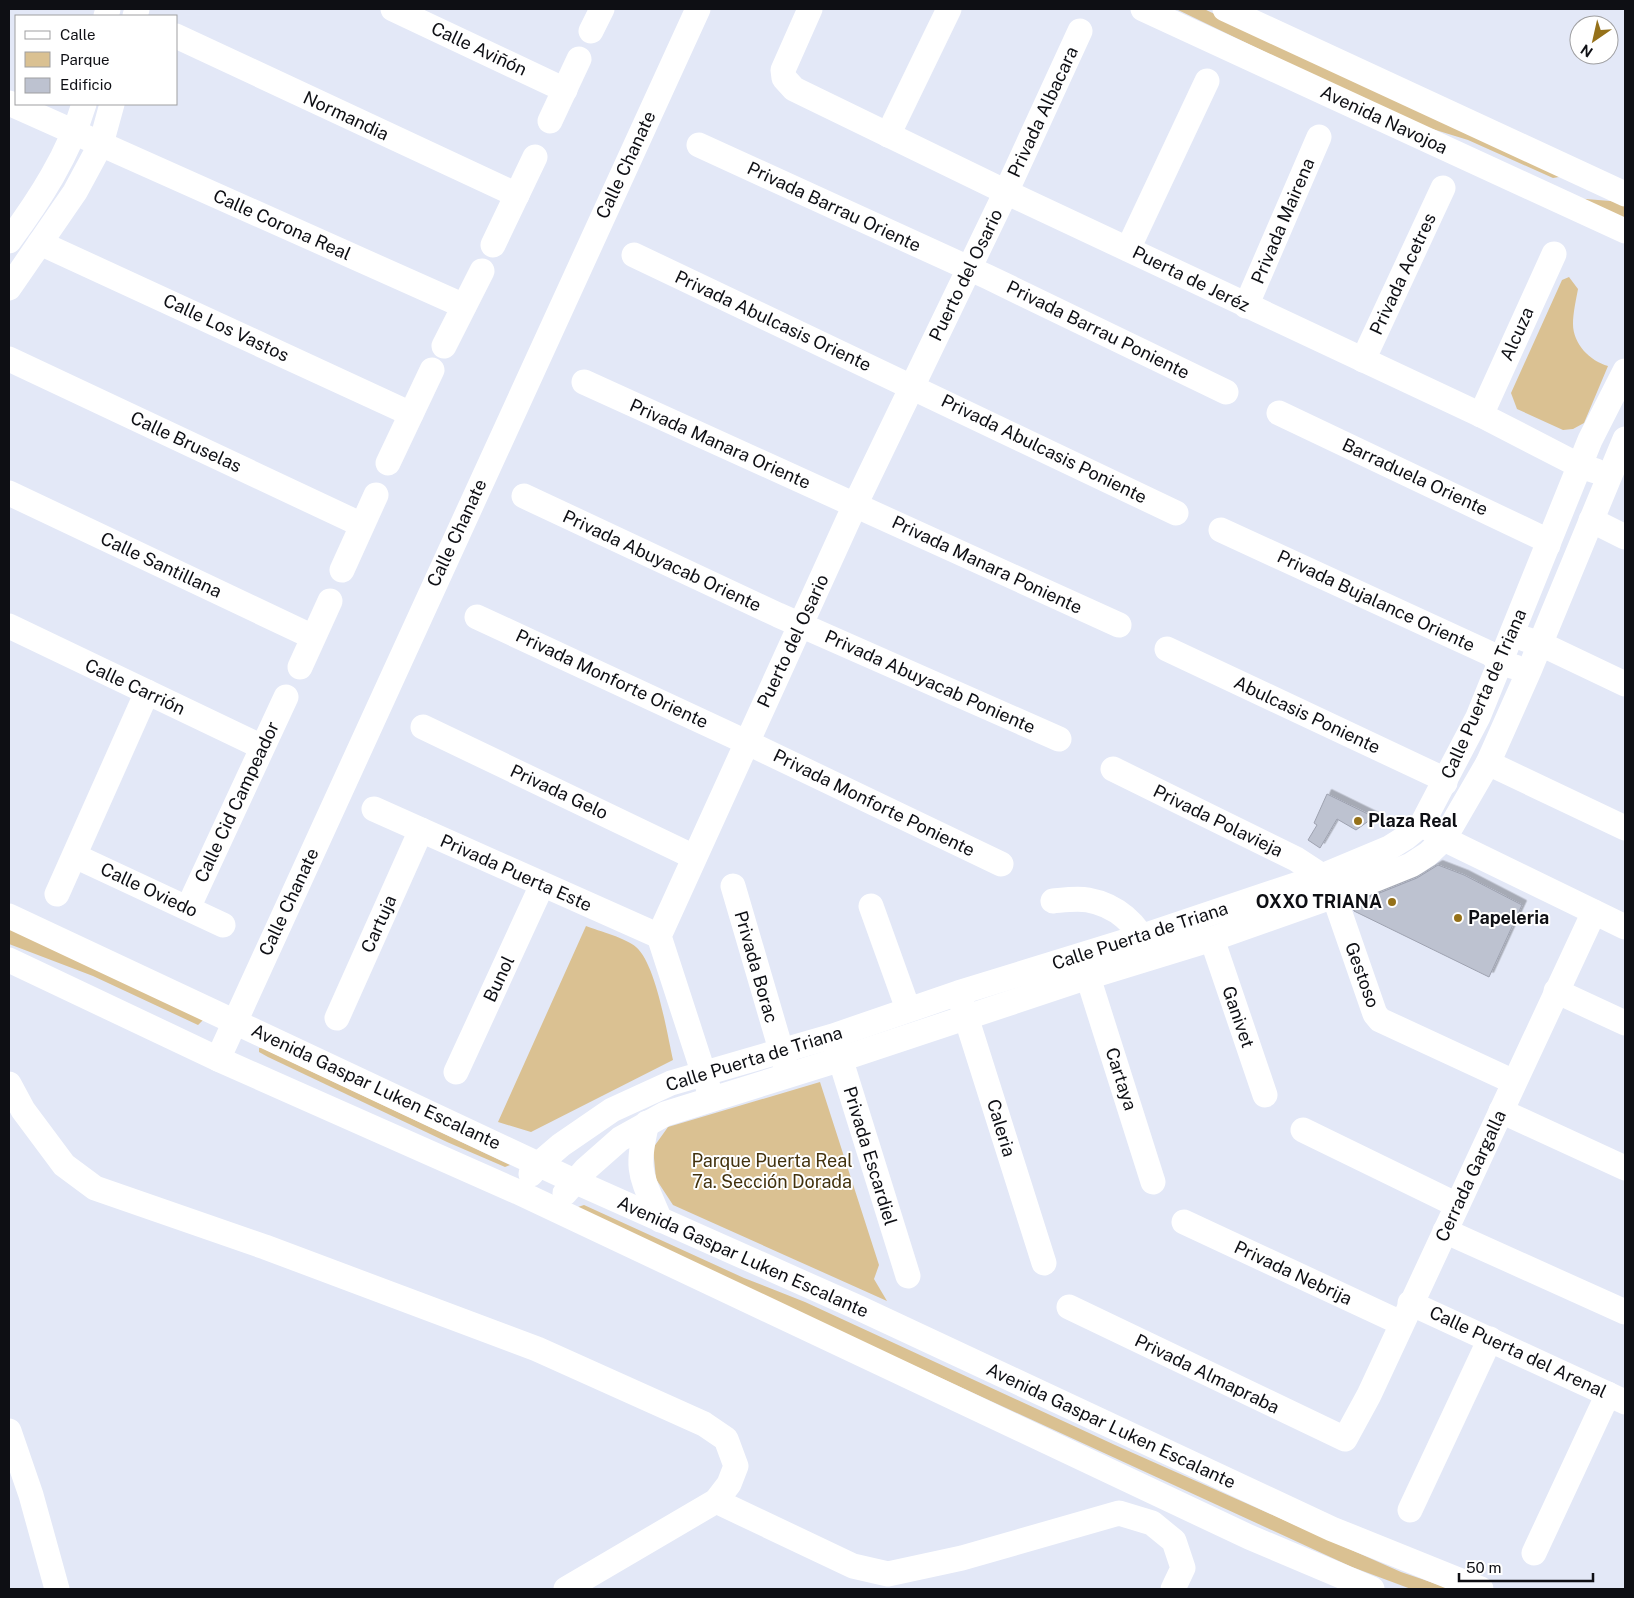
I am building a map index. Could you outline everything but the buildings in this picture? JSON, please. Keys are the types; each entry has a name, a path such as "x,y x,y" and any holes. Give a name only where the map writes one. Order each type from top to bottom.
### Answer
{"street":[{"name":"Calle Aviñón","path":"393,9 565,90"},
{"path":"591,31 602,9"},
{"name":"Calle Chanate","path":"218,1058 698,9"},
{"name":"Puerta de Jeréz","path":"810,9 783,70 784,78 794,88 1006,192 1481,415 1580,466 1610,475"},
{"path":"888,135 949,9"},
{"name":"Avenida Navojoa","path":"1144,9 1625,232"},
{"name":"Avenida Navojoa","path":"1225,9 1588,176 1624,188"},
{"name":"Privada Albacara","path":"1006,192 1080,31"},
{"name":"Normandia","path":"178,37 517,194"},
{"path":"550,121 580,59"},
{"path":"1128,249 1207,81"},
{"name":"Calle Corona Real","path":"9,103 464,306"},
{"path":"10,235 51,178 75,134 84,105"},
{"path":"9,288 75,192 101,144 112,105"},
{"name":"Privada Mairena","path":"1246,306 1319,137"},
{"name":"Privada Barrau Oriente","path":"699,145 969,269"},
{"path":"493,245 535,157"},
{"name":"Privada Acetres","path":"1363,360 1443,188"},
{"path":"1534,189 1624,188"},
{"name":"Puerto del Osario","path":"659,936 746,742 856,505 1006,192"},
{"name":"Calle Los Vastos","path":"40,243 411,414"},
{"name":"Alcuza","path":"1481,415 1554,254"},
{"name":"Privada Abulcasis Oriente","path":"634,256 912,386"},
{"name":"Privada Barrau Poniente","path":"969,269 1226,392"},
{"path":"444,346 482,270"},
{"name":"Calle Bruselas","path":"9,359 362,525"},
{"path":"388,462 432,370"},
{"name":"Calle Puerta de Triana","path":"552,1208 574,1181 620,1139 647,1122 665,1114 712,1101 1088,977 1147,947 1212,939 1328,886 1389,848 1422,824 1478,717 1590,440 1625,371"},
{"name":"Privada Manara Oriente","path":"584,382 856,505"},
{"name":"Privada Abulcasis Poniente","path":"912,386 1176,512"},
{"name":"Barraduela Oriente","path":"1279,413 1542,538 1548,545"},
{"path":"1590,440 1624,446"},
{"name":"Calle Puerta de Triana","path":"518,1192 540,1163 561,1145 602,1117 649,1092 833,1036 958,993 1147,947 1328,886 1411,865 1444,839 1488,763 1530,671 1610,475 1624,446"},
{"name":"Calle Santillana","path":"9,493 313,637"},
{"path":"342,570 376,494"},
{"name":"Privada Abuyacab Oriente","path":"524,496 801,625"},
{"name":"Privada Manara Poniente","path":"856,505 1119,625"},
{"path":"1592,520 1625,537"},
{"name":"Privada Bujalance Oriente","path":"1222,530 1491,654 1500,662 1530,671"},
{"path":"300,666 330,601"},
{"name":"Privada Monforte Oriente","path":"477,617 746,742"},
{"name":"Privada Abuyacab Poniente","path":"801,625 1059,739"},
{"name":"Calle Carrión","path":"9,626 262,747"},
{"path":"1511,635 1541,644 1625,684"},
{"name":"Abulcasis Poniente","path":"1167,649 1435,775 1445,783"},
{"path":"57,894 147,692"},
{"name":"Calle Cid Campeador","path":"188,908 286,697"},
{"name":"Privada Gelo","path":"423,727 694,857"},
{"name":"Privada Monforte Poniente","path":"746,742 1001,864"},
{"path":"1488,763 1625,828"},
{"name":"Privada Polavieja","path":"1113,769 1296,859 1328,886"},
{"name":"Privada Puerta Este","path":"374,809 542,886 659,936"},
{"path":"1422,824 1444,839 1625,927"},
{"name":"Cartuja","path":"337,1018 421,830"},
{"name":"Calle Oviedo","path":"75,856 223,926"},
{"name":"Bunol","path":"456,1072 542,886"},
{"name":"Privada Borac","path":"733,886 789,1076"},
{"name":"Gestoso","path":"1328,886 1375,1014 1380,1020 1514,1082"},
{"path":"1053,901 1078,899 1099,904 1129,919 1147,947"},
{"path":"871,906 908,1009"},
{"name":"Cerrada Gargalla","path":"1345,1440 1365,1403 1594,912"},
{"name":"Avenida Gaspar Luken Escalante","path":"9,916 233,1022 540,1163 574,1181 859,1308 1332,1530 1482,1589"},
{"path":"659,936 712,1101"},
{"name":"Ganivet","path":"1212,939 1265,1095"},
{"name":"Avenida Gaspar Luken Escalante","path":"9,960 218,1058 518,1192 1249,1537 1372,1589"},
{"name":"Cartaya","path":"1088,977 1154,1182"},
{"path":"1556,991 1625,1024"},
{"name":"Caleria","path":"958,993 1044,1263"},
{"name":"Privada Escardiel","path":"833,1036 908,1276"},
{"path":"9,1084 23,1110 64,1165 95,1188 265,1247 537,1349 704,1424 726,1439 736,1466 729,1484 716,1502 566,1589"},
{"path":"1501,1111 1625,1168"},
{"path":"602,1117 620,1139"},
{"path":"647,1122 639,1154 640,1170 660,1220"},
{"path":"1303,1130 1457,1205"},
{"name":"Privada Nebrija","path":"1184,1222 1406,1313"},
{"path":"1445,1230 1625,1312"},
{"name":"Privada Almapraba","path":"1069,1307 1345,1440"},
{"name":"Calle Puerta del Arenal","path":"1406,1313 1490,1339 1617,1398"},
{"path":"1410,1510 1490,1339"},
{"path":"1534,1553 1617,1398"},
{"path":"9,1431 31,1496 56,1589"},
{"path":"716,1502 853,1566 888,1574 962,1558 1119,1514 1152,1523 1174,1542 1182,1568 1173,1589"}],"green space":[{"path":"1176,9 1204,9 1559,175 1559,177 1553,178 1468,140 1413,123"},
{"path":"1574,198 1622,202 1625,204 1625,222"},
{"path":"1569,277 1578,289 1573,320 1574,331 1579,345 1589,356 1608,366 1584,423 1573,429 1563,430 1517,409 1511,393 1562,280"},
{"path":"586,926 632,944 643,956 660,1000 673,1060 531,1132 498,1122"},
{"path":"9,929 203,1020 198,1025 93,976 9,944"},
{"path":"259,1048 510,1165 505,1167 447,1142 268,1057 259,1052"},
{"name":"Parque Puerta Real 7a. Sección Dorada","path":"820,1082 879,1265 874,1279 887,1301 673,1205 656,1179 653,1148 668,1127"},
{"path":"584,1205 744,1278 805,1302 1115,1445 1401,1572 1451,1589 1411,1589 1352,1567 580,1212 578,1207"}],"place":[{"name":"Plaza Real","path":"1358,821"},
{"name":"OXXO TRIANA","path":"1392,902"},
{"name":"Papeleria","path":"1458,918"}]}
